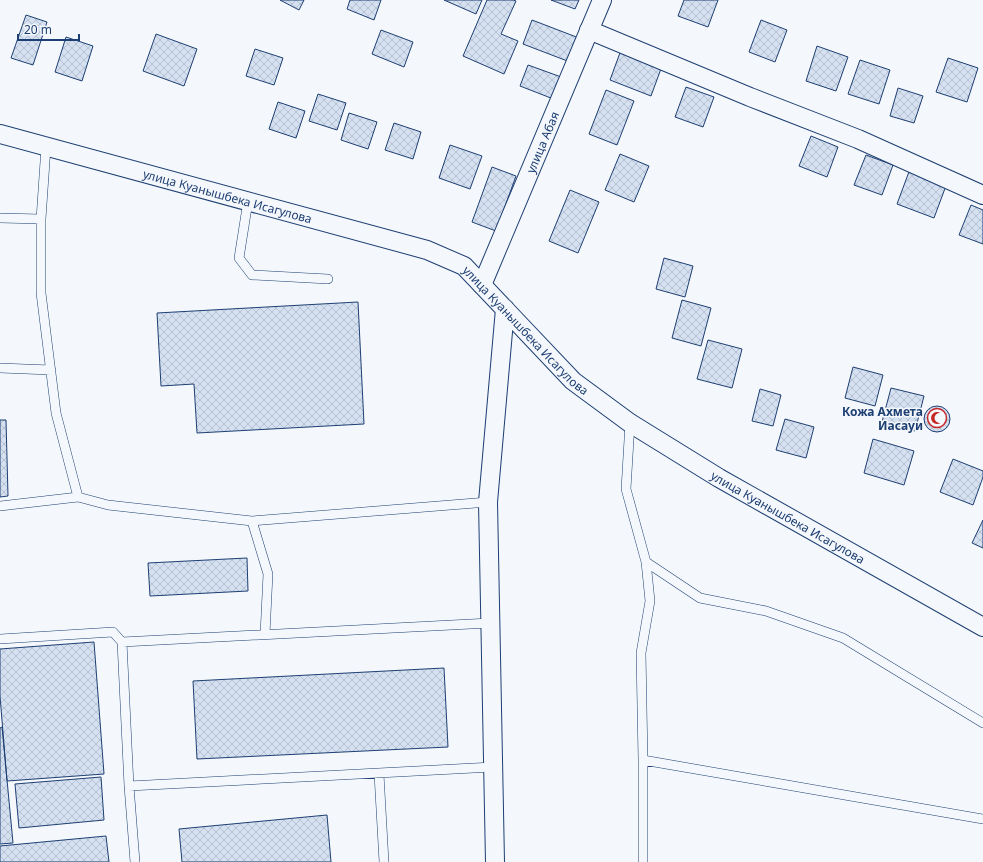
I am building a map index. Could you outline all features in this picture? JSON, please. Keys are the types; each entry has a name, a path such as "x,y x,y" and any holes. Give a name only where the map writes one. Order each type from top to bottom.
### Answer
{"street":[{"name":"улица Абая","path":"482,285 602,0"},
{"path":"589,30 858,139 983,195"},
{"name":"улица Куанышбека Исагулова","path":"0,134 427,250 464,266 573,381 630,423 719,478 983,626"},
{"path":"495,862 488,502 505,309"}],"lane":[{"path":"46,147 41,219 41,294 56,413 78,497"},
{"path":"248,202 240,258 252,275 328,279"},
{"path":"0,218 41,219"},
{"path":"0,368 51,370"},
{"path":"630,423 626,489 646,562 650,601 641,653 643,862"},
{"path":"0,506 78,497 108,506 252,521 488,502"},
{"path":"252,521 268,574 265,634"},
{"path":"646,562 700,598 766,611 843,638 983,723"},
{"path":"122,642 490,624"},
{"path":"0,639 113,632 122,642 129,786 135,862"},
{"path":"643,760 983,819"},
{"path":"129,786 493,767"},
{"path":"379,774 384,862"}],"building":[{"path":"280,0 304,0 299,10"},
{"path":"350,0 381,0 374,20 347,9"},
{"path":"444,0 482,0 476,14"},
{"path":"487,0 516,1 501,34 518,41 504,74 463,56"},
{"path":"551,0 579,0 575,9"},
{"path":"684,0 718,0 708,27 678,16"},
{"path":"26,15 47,22 33,65 11,58"},
{"path":"532,20 579,38 570,62 523,44"},
{"path":"761,20 787,30 775,62 749,52"},
{"path":"381,30 413,42 404,67 372,54"},
{"path":"156,34 197,49 184,86 143,71"},
{"path":"66,37 93,46 82,81 55,72"},
{"path":"817,46 848,57 836,91 806,81"},
{"path":"255,49 283,58 274,85 246,76"},
{"path":"621,50 662,66 651,96 610,80"},
{"path":"948,58 978,68 967,102 936,92"},
{"path":"860,60 890,70 879,104 848,94"},
{"path":"528,65 564,78 556,100 520,86"},
{"path":"686,87 714,97 703,127 675,117"},
{"path":"898,88 923,96 914,123 890,116"},
{"path":"606,90 634,101 617,145 589,134"},
{"path":"318,94 346,103 337,130 309,121"},
{"path":"278,102 305,111 296,138 269,129"},
{"path":"349,113 377,122 368,149 341,140"},
{"path":"394,123 421,132 413,159 385,150"},
{"path":"811,136 838,147 827,177 799,166"},
{"path":"450,145 482,156 470,189 439,178"},
{"path":"620,154 649,166 634,202 605,190"},
{"path":"866,155 893,165 882,195 854,185"},
{"path":"913,161 950,175 934,218 897,204"},
{"path":"492,167 516,176 496,231 472,222"},
{"path":"570,190 599,202 578,253 549,241"},
{"path":"971,205 983,210 983,244 959,235"},
{"path":"664,258 693,266 685,297 656,289"},
{"path":"682,300 711,308 701,346 672,338"},
{"path":"358,302 364,424 197,433 194,384 161,386 157,313"},
{"path":"708,340 742,349 732,388 697,379"},
{"path":"853,367 883,375 875,406 845,398"},
{"path":"891,388 924,396 915,431 882,422"},
{"path":"760,389 781,395 773,426 752,421"},
{"name":"Кожа Ахмета Иасауи","path":"937,406 946,410 950,419 946,428 937,432 928,428 924,419 928,410"},
{"path":"785,419 814,427 806,458 776,450"},
{"path":"0,420 6,420 8,496 0,497"},
{"path":"873,439 914,451 904,485 864,473"},
{"path":"953,459 983,471 983,477 973,505 940,492"},
{"path":"983,520 983,548 972,543"},
{"path":"247,558 248,591 150,596 148,563"},
{"path":"94,642 104,774 7,781 0,696 0,649"},
{"path":"444,668 448,747 197,759 193,681"},
{"path":"2,727 13,843 0,844 0,728"},
{"path":"101,777 104,820 19,828 15,784"},
{"path":"327,815 331,862 182,862 179,829"},
{"path":"106,836 109,862 0,862 0,846"}],"place":[{"name":"Кожа Ахмета Иасауи","path":"937,418"}]}
